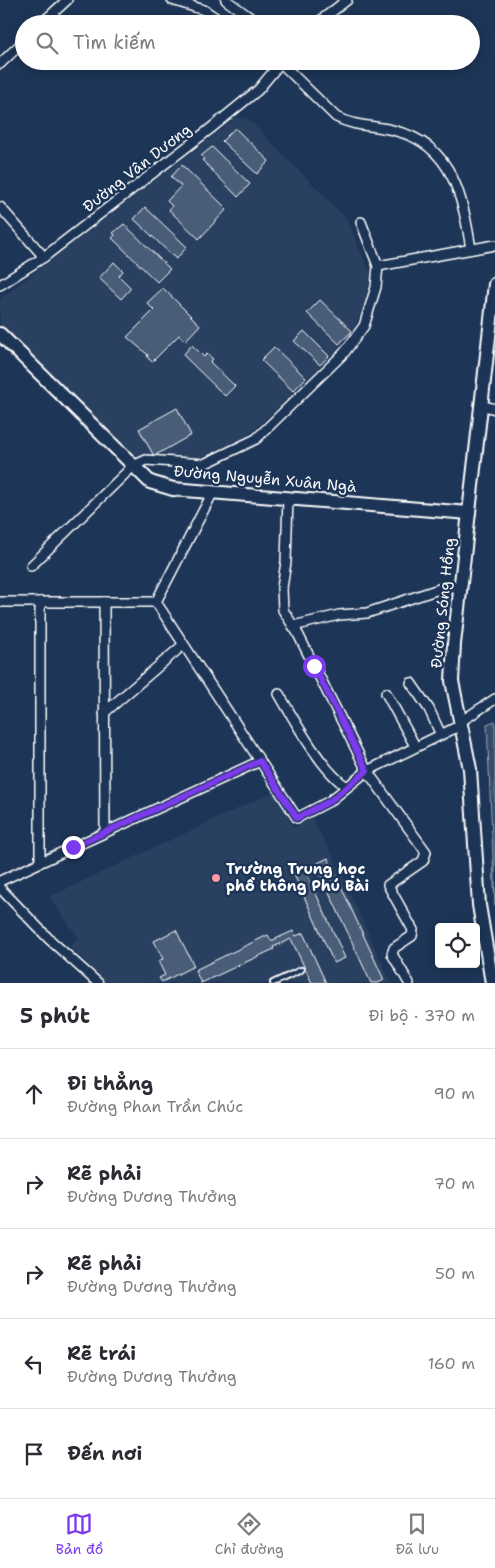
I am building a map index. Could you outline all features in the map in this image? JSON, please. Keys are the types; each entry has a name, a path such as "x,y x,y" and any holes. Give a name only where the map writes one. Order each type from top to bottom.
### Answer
{"street":[{"path":"51,15 67,0"},
{"path":"172,0 204,10 212,15"},
{"path":"226,0 247,15"},
{"path":"327,15 344,1"},
{"path":"0,64 15,50"},
{"name":"Đường Vân Dương","path":"0,285 44,257 258,90 274,70"},
{"path":"289,70 336,117 347,122 410,135 431,148 441,159 457,184 471,249"},
{"path":"0,207 44,257"},
{"path":"31,566 133,466 146,460 204,464 256,439 344,352 364,326 376,287 378,266 373,248 361,222"},
{"path":"378,266 495,245"},
{"name":"Đường Sóng Hồng","path":"492,983 479,905 470,769 452,681 460,587 481,405 491,359 495,284"},
{"name":"Đường Nguyễn Xuân Ngà","path":"2,339 150,482 173,489 469,513"},
{"path":"481,405 495,409"},
{"path":"156,602 213,492"},
{"path":"288,498 286,562 282,588 283,610 367,771 426,852 423,862 388,885 413,930 412,936 394,948 392,954 409,983"},
{"path":"293,626 339,615 368,613 445,587 460,587"},
{"path":"0,602 156,602"},
{"path":"40,602 40,862"},
{"path":"104,602 105,832"},
{"path":"156,602 242,731 297,818 330,801 367,771 461,724 495,699"},
{"path":"104,713 183,645"},
{"path":"411,682 441,735"},
{"path":"386,693 415,746"},
{"path":"279,694 307,740 335,777 347,787"},
{"path":"0,881 260,761"},
{"path":"0,888 37,927 98,983"}],"lane":[{"path":"273,983 301,970"}],"shaded area":[{"path":"236,118 247,118 346,218 371,275 363,308 352,334 238,445 204,460 139,457 131,454 122,446 0,326 0,299"},
{"path":"495,721 495,905 487,724"},
{"name":"Trường Trung học phổ thông Phú Bài","path":"273,792 294,828 312,818 335,860 391,983 107,983 70,946 79,938 49,897"}],"building":[{"path":"235,128 269,161 257,174 222,141"},
{"path":"212,147 250,184 238,197 202,160 204,159 201,156"},
{"path":"182,165 227,209 199,239 169,210 172,206 167,201 181,186 171,177"},
{"path":"145,207 187,247 176,259 134,219"},
{"path":"124,224 170,269 157,282 112,238 115,235 113,233"},
{"path":"114,262 123,271 119,276 131,288 121,299 99,278"},
{"path":"163,288 200,325 185,341 179,335 152,362 147,357 148,355 127,337 154,310 147,303"},
{"path":"320,300 352,331 339,344 307,313"},
{"path":"304,331 329,356 320,365 294,341"},
{"path":"192,345 204,357 207,354 213,359 210,362 235,386 225,396 183,355"},
{"path":"274,347 306,378 293,391 261,360"},
{"path":"177,408 191,435 154,456 139,429"},
{"path":"328,858 384,980 378,983 371,983 316,864"},
{"path":"303,865 345,958 334,963 292,870"},
{"path":"176,930 194,966 162,982 159,978 165,975 158,961 163,959 154,941"},
{"path":"293,931 296,936 303,933 326,983 312,983 291,939 273,947 274,949 201,983 195,970 268,935 271,941"}],"place":[{"name":"Trường Trung học phổ thông Phú Bài","path":"216,878"}],"route":[{"path":"73,847 260,761 297,818 330,801 367,771 314,666"}]}
